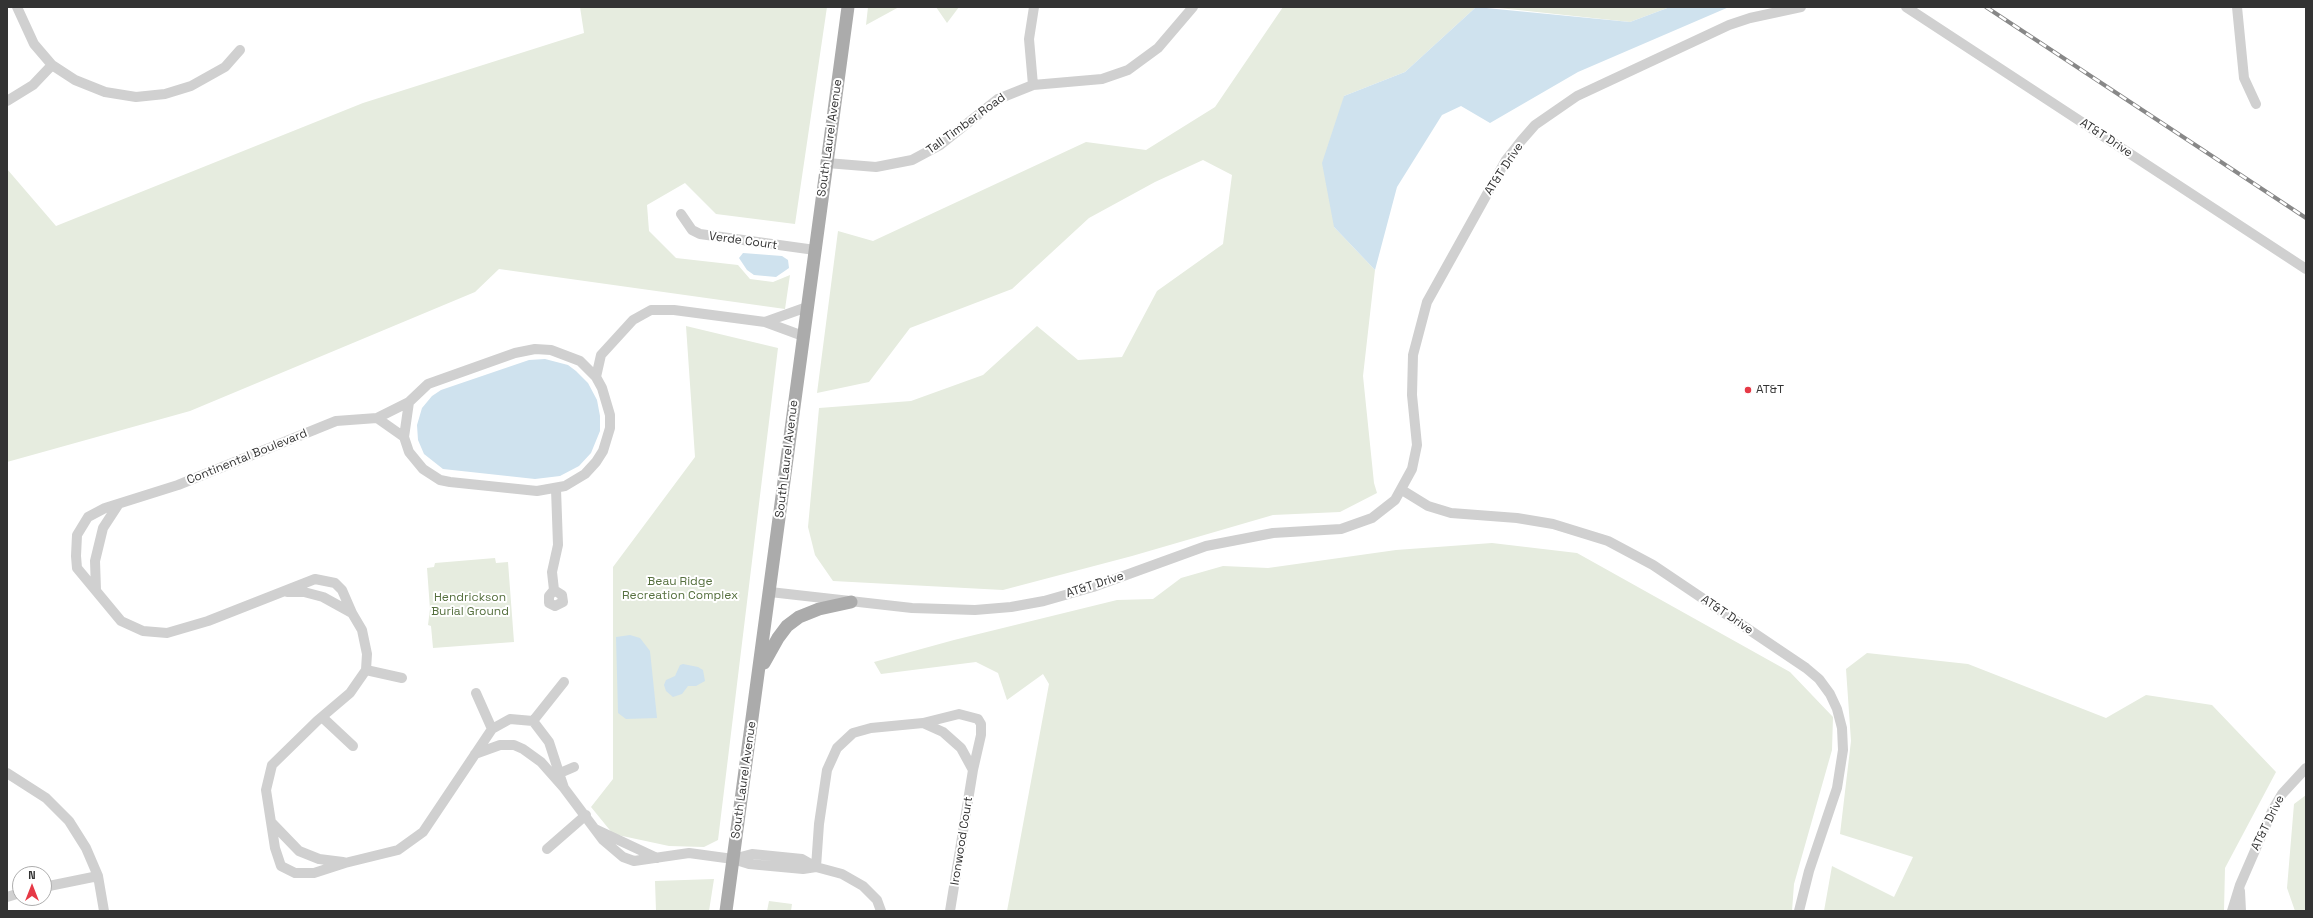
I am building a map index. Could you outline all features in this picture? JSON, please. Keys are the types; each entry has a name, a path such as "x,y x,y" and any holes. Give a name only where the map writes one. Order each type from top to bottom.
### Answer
{"main road":[{"name":"South Laurel Avenue","path":"726,911 848,7"},
{"path":"758,680 771,650 787,626 806,614 851,602"}],"street":[{"path":"17,7 34,44 52,65 75,80 104,92 136,97 165,94 191,86 225,67 240,50"},
{"path":"1033,84 1029,39 1034,7"},
{"name":"Tall Timber Road","path":"827,163 876,167 912,160 940,145 998,99 1033,84 1102,79 1128,70 1158,48 1193,7"},
{"name":"AT&T Drive","path":"770,592 851,602 960,610 1011,607 1044,601 1093,587 1213,544 1273,533 1330,530 1352,527 1381,513 1402,490 1412,469 1417,445 1411,376 1417,335 1427,302 1506,160 1521,141 1535,125 1577,96 1729,25 1750,18 1801,7"},
{"name":"AT&T Drive","path":"1906,7 2306,269"},
{"path":"2237,7 2244,78 2256,104"},
{"path":"7,101 33,85 52,65"},
{"name":"Verde Court","path":"681,214 692,230 700,234 815,250"},
{"path":"765,322 807,307"},
{"path":"596,377 601,355 633,320 651,310 674,310 765,322 803,336"},
{"name":"Continental Boulevard","path":"366,670 367,654 362,630 352,613 342,590 337,585 328,581 315,579 214,619 168,633 143,631 121,621 77,568 76,556 78,535 88,517 105,508 178,485 336,421 377,418 410,402 428,384 515,353 535,349 551,350 580,361 596,377 606,400 610,416 607,441 596,462 585,474 576,481 556,489 537,491 440,480 423,470 414,461 404,437"},
{"path":"580,361 601,355"},
{"path":"377,418 404,437 410,402"},
{"path":"554,590 552,572 558,545 556,489"},
{"name":"AT&T Drive","path":"1402,490 1428,506 1451,513 1546,523 1572,528 1608,541 1653,565 1806,668 1819,679 1830,694 1838,709 1842,728 1844,750 1839,783 1809,871 1800,911"},
{"path":"96,590 95,562 103,528 118,505"},
{"name":"Continental Boulevard","path":"281,592 304,592 324,597 352,613"},
{"path":"402,678 366,670 350,693 322,717 272,765 266,790 275,848 281,866 295,873 314,873 345,862 398,850 423,832 492,728 510,719 533,721 549,742 564,788"},
{"path":"533,721 564,682"},
{"path":"476,693 492,728"},
{"name":"Ironwood Court","path":"816,867 827,770 837,748 853,733 871,728 923,723 960,714 978,719 981,724 981,735 972,770 950,911"},
{"path":"322,717 353,746"},
{"name":"Ironwood Court","path":"923,723 943,732 961,748 972,770"},
{"path":"475,754 500,745 514,745 523,749 541,762 586,815 603,840 623,857 634,861 689,853 733,859 748,864 778,862 803,870 816,867 842,874 863,886 878,900 881,911"},
{"path":"560,773 574,767"},
{"name":"AT&T Drive","path":"2232,911 2240,885 2273,808 2282,794 2306,768"},
{"path":"7,773 46,798 69,821 86,848 98,876 104,911"},
{"path":"547,849 586,815"},
{"path":"271,821 299,850 319,859 345,862"},
{"path":"52,885 98,876"},
{"path":"2240,885 2241,911"}],"green space":[{"path":"580,7 827,7 795,224 716,214 685,183 647,205 649,231 676,258 738,265 750,279 773,282 790,275 785,309 499,269 475,292 190,411 7,462 7,169 56,226 363,103 584,33"},
{"path":"868,7 899,7 866,25"},
{"path":"936,7 959,7 947,23"},
{"path":"1283,7 1476,7 1405,72 1344,96 1334,227 1375,270 1363,376 1374,483 1377,493 1340,512 1273,515 1132,556 1003,590 833,581 815,555 808,527 819,408 911,401 983,375 1037,326 1078,360 1122,357 1157,291 1223,244 1232,175 1203,160 1155,182 1089,218 1012,289 910,328 869,382 817,393 838,231 873,241 1086,142 1146,150 1215,107"},
{"path":"1490,7 1670,7 1630,22"},
{"name":"Beau Ridge Recreation Complex","path":"686,326 778,348 718,840 704,847 669,846 613,834 591,807 613,779 613,567 695,457"},
{"path":"1492,543 1577,553 1790,672 1833,717 1832,750 1794,884 1792,911 1007,911 1049,684 1043,674 1007,700 998,673 976,662 881,674 874,662 954,640 1117,600 1153,599 1181,578 1223,566 1268,568 1396,550"},
{"name":"Hendrickson Burial Ground","path":"495,558 496,563 508,562 514,642 433,648 431,626 428,625 430,609 427,568 434,567 435,563"},
{"path":"1867,653 1968,664 2106,718 2146,695 2212,705 2276,772 2225,868 2224,911 1824,911 1832,866 1894,897 1913,857 1840,834 1851,741 1846,669"},
{"path":"2306,795 2306,911 2295,911 2287,888 2294,804"},
{"path":"714,879 709,911 656,911 655,881"},
{"path":"769,901 792,904 791,911 767,911"}],"water":[{"path":"1476,7 1630,22 1670,7 1729,7 1578,72 1490,123 1461,106 1442,115 1397,187 1375,270 1334,227 1322,163 1344,96 1405,72"},
{"path":"743,253 782,256 788,260 789,268 776,277 754,275 747,270 739,258"},
{"path":"545,359 568,365 576,371 588,383 597,400 600,416 600,431 591,453 579,466 560,476 535,479 443,469 424,454 418,440 417,425 422,408 432,396 441,390 529,360"},
{"path":"630,635 640,638 650,651 657,718 626,719 618,713 616,637"},
{"path":"683,664 698,667 703,670 705,681 696,686 688,686 682,694 673,697 666,691 664,685 666,680 675,676 680,665"}],"railway":[{"path":"1986,7 2306,218"}],"place":[{"name":"AT&T","path":"1748,390"}]}
